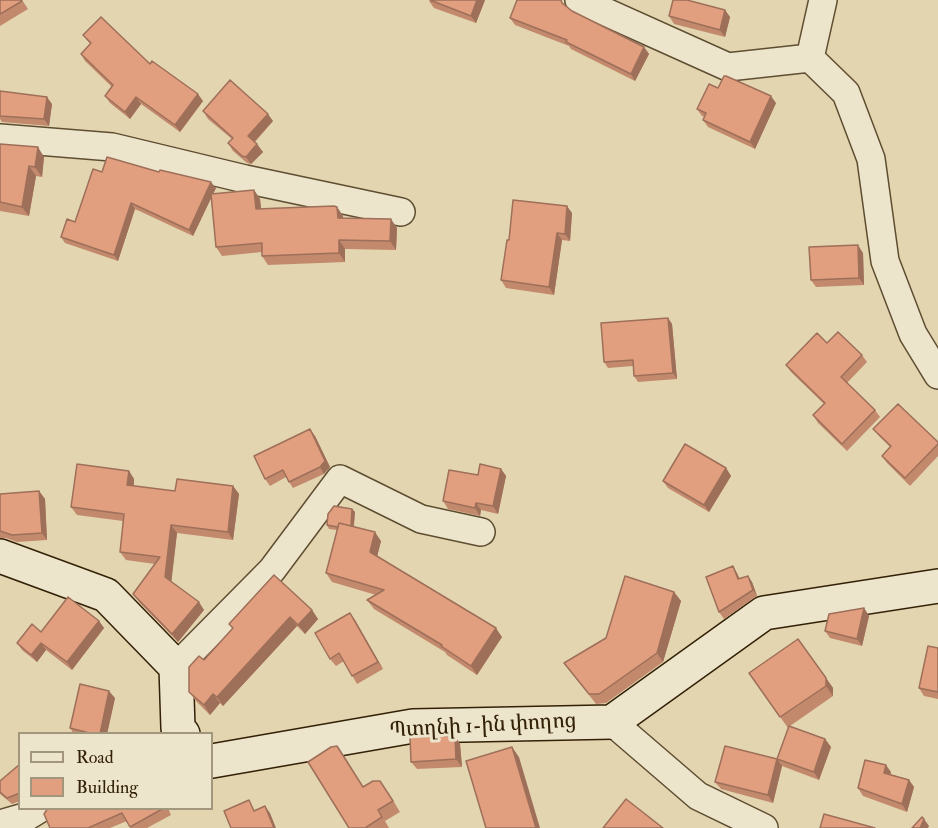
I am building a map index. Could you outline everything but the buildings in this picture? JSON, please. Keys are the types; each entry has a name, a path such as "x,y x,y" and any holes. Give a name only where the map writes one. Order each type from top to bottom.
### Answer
{"street":[{"path":"579,0 728,67 810,58"},
{"path":"810,58 823,0"},
{"path":"810,58 846,93 871,159 885,261 913,334 938,375"},
{"path":"0,138 112,147 245,179 401,212"},
{"path":"176,667 272,570 339,479 421,519 481,532"},
{"path":"0,556 106,595 176,667 176,732"},
{"path":"764,828 698,796 612,722 764,613 938,586"},
{"name":"Պտղնի 1-ին փողոց","path":"213,761 413,726 612,722"},
{"path":"0,824 28,816 38,810"}]}
